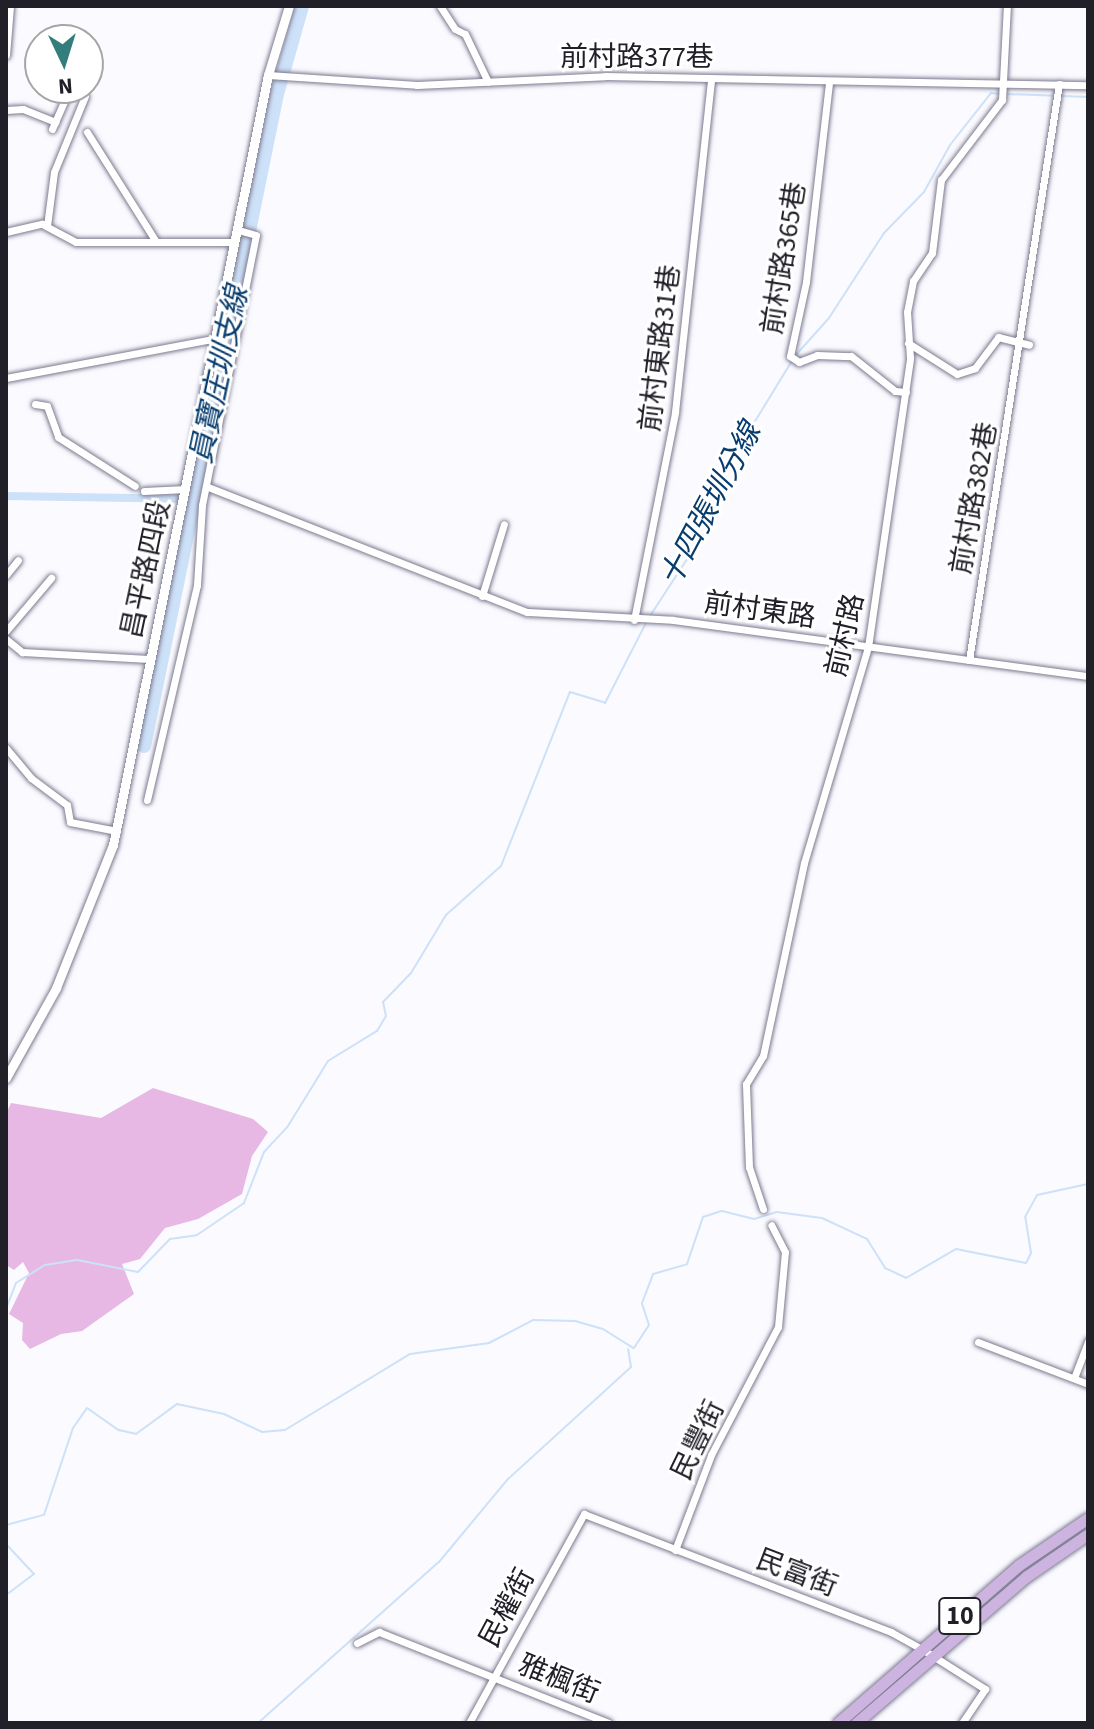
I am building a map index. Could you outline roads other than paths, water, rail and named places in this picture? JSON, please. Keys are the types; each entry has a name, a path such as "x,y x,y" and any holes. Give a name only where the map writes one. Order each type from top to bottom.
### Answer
{"main road":[{"name":"10","path":"838,1723 1035,1552 1088,1518"},
{"name":"10","path":"856,1723 1027,1576 1088,1534"}],"street":[{"path":"6,55 10,6"},
{"name":"昌平路四段","path":"6,1078 61,978 117,831 149,659 218,338 268,75 289,6"},
{"path":"440,6 455,29 465,34 488,82"},
{"path":"1006,84 1007,6"},
{"name":"前村路377巷","path":"268,75 394,84 605,76 829,83 1088,85"},
{"name":"前村東路31巷","path":"634,620 675,412 711,79"},
{"name":"前村路365巷","path":"829,83 806,282 790,356 799,362 817,355 851,356 895,391 906,392"},
{"name":"前村路","path":"763,1209 749,1167 746,1084 763,1056 804,863 868,647 906,392 913,281 932,253 941,180 1002,100 1006,84"},
{"name":"前村路382巷","path":"969,660 1026,344 1031,251 1059,84"},
{"path":"6,110 23,109 54,125 63,104"},
{"path":"47,226 54,172 82,104"},
{"path":"87,132 155,240"},
{"path":"6,232 34,224 47,226 67,241 235,242"},
{"path":"147,800 197,585 202,505 256,235 238,230"},
{"path":"907,343 957,374 975,368 998,337 1026,344"},
{"path":"6,378 218,338"},
{"path":"35,404 47,406 58,437 135,486"},
{"name":"前村東路","path":"208,487 527,612 634,620 1088,676"},
{"path":"144,491 186,489"},
{"path":"482,596 504,524"},
{"path":"6,575 18,560"},
{"path":"6,631 51,578"},
{"path":"6,639 22,652 149,659"},
{"path":"6,748 31,778 67,805 70,822 117,831"},
{"name":"民豐街","path":"675,1550 711,1455 778,1327 785,1278 785,1252 771,1225"},
{"path":"1074,1378 1088,1341"},
{"path":"978,1342 1088,1384"},
{"name":"民富街","path":"584,1514 891,1632 922,1649 985,1689 962,1723"},
{"name":"民權街","path":"469,1723 584,1514"},
{"name":"雅楓街","path":"357,1643 379,1632 609,1723"}],"waterway":[{"name":"員寶庄圳支線","path":"144,746 277,94 302,6"},
{"name":"十四張圳分線","path":"795,356 829,318 884,233 924,192 950,145 991,93 1000,94"},
{"name":"十四張圳分線","path":"1007,94 1088,97"},
{"name":"十四張圳分線","path":"650,616 695,547 707,500 792,361"},
{"path":"6,496 195,499"},
{"name":"十四張圳分線","path":"6,1309 16,1283 45,1265 77,1260 138,1272 170,1239 197,1235 244,1203 264,1152 288,1126 328,1061 377,1031 386,1016 383,1002 411,973 446,915 501,866 570,692 605,703 647,621"},
{"path":"6,1525 44,1515 73,1428 87,1408 119,1430 136,1434 177,1404 224,1414 262,1432 285,1430 410,1354 489,1343 533,1320 575,1321 603,1329 634,1348 649,1325 642,1303 653,1274 687,1264 703,1217 722,1211 754,1219 777,1212 822,1218 867,1239 885,1268 906,1278 956,1249 1026,1263 1031,1253 1025,1217 1037,1195 1088,1184"},
{"path":"258,1723 439,1562 508,1479 631,1367 628,1349"},
{"path":"6,1544 34,1574 6,1595"}]}
